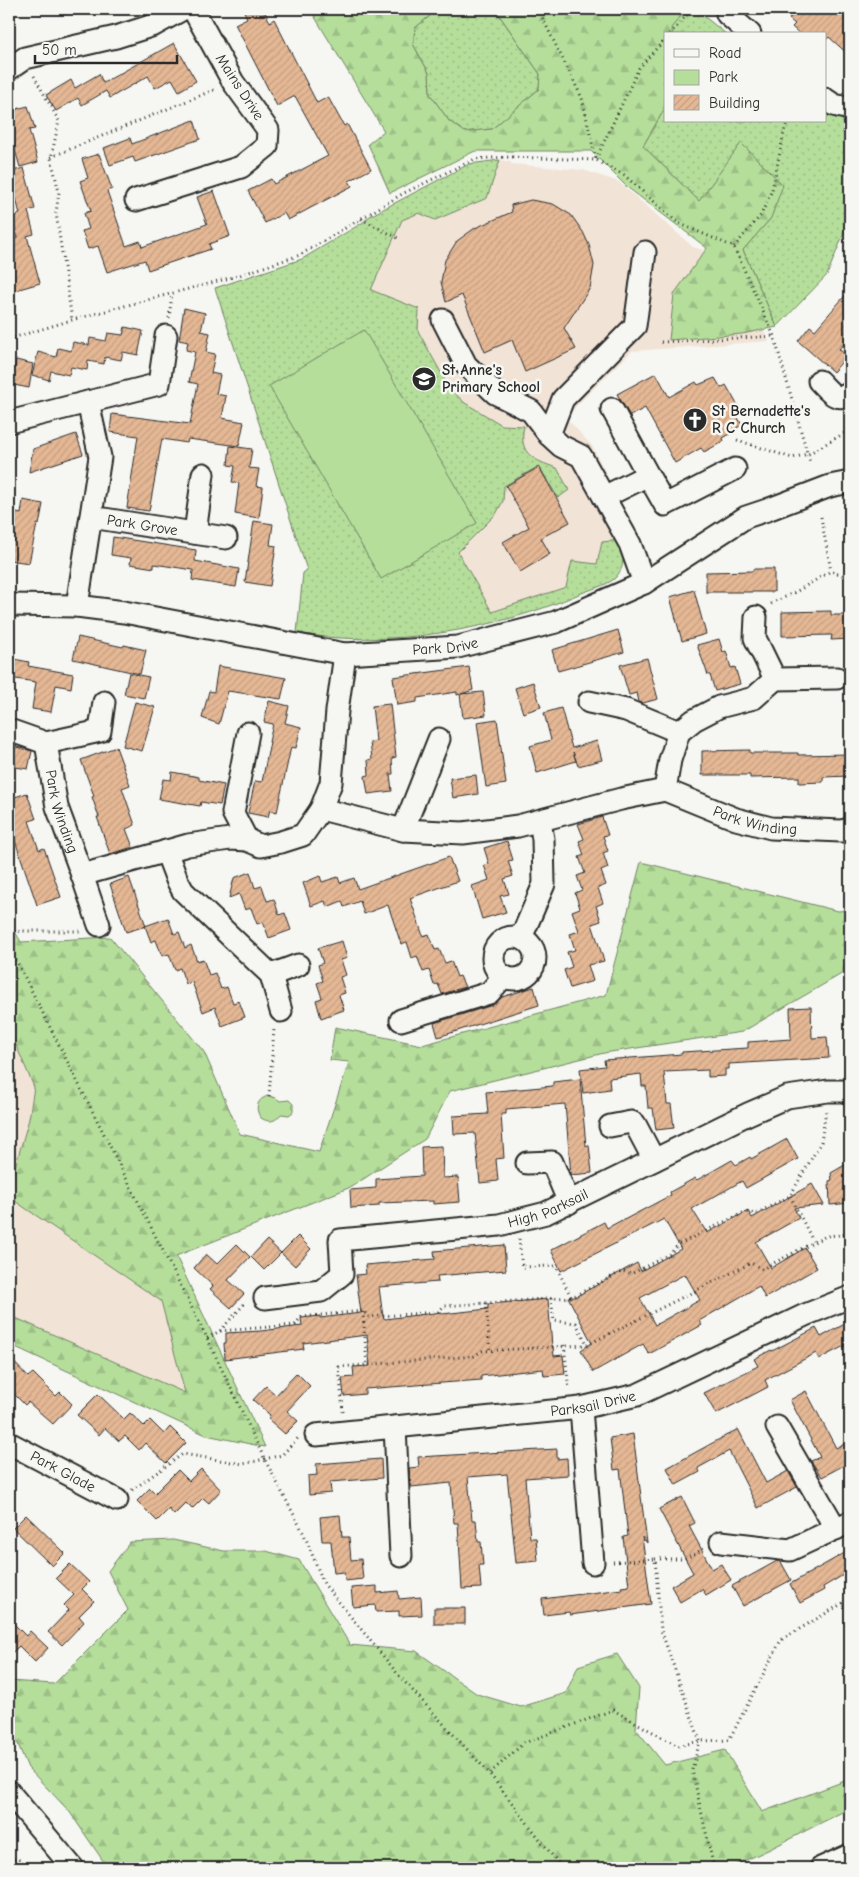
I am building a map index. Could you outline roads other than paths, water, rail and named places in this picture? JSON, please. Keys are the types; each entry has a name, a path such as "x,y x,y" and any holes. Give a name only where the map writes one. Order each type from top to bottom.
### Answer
{"street":[{"path":"17,64 116,38 154,25 183,9"},
{"name":"Mains Drive","path":"136,200 241,167 267,146 268,130 233,82 193,9"},
{"path":"727,14 748,32"},
{"path":"826,100 834,105 850,108"},
{"path":"549,435 563,399 635,326 645,252"},
{"path":"443,320 466,365 495,393 531,411 549,435 561,446 581,456 630,544 644,582"},
{"path":"9,422 159,384 166,336"},
{"path":"819,381 839,398 844,398 850,393"},
{"name":"Park Grove","path":"77,606 100,457 88,402"},
{"path":"612,409 665,505 735,469"},
{"name":"Park Grove","path":"195,533 203,474"},
{"path":"604,497 648,475"},
{"name":"Park Drive","path":"9,604 77,606 124,612 345,654 458,648 556,622 644,582 746,517 830,486 850,482"},
{"name":"Park Grove","path":"91,516 226,538"},
{"path":"756,617 755,638 775,678"},
{"path":"82,875 188,845 230,839 247,840 260,846 303,835 322,809 331,783 337,711 345,654"},
{"path":"322,809 403,830 463,833 540,822 621,799 665,790 670,760 680,732 694,720 719,706 754,698 775,678 837,678"},
{"path":"9,730 46,743 100,731 104,702"},
{"path":"589,702 626,710 680,732"},
{"path":"247,840 233,813 248,733"},
{"path":"403,830 439,739"},
{"name":"Park Winding","path":"46,743 57,807 99,926"},
{"name":"Park Winding","path":"665,790 736,819 771,828 841,831 850,829"},
{"path":"521,938 544,884 543,839 540,822"},
{"path":"166,851 183,891 271,975 281,1011"},
{"path":"508,938 521,938 534,951 532,969 522,977 504,976 495,966 494,952 508,938"},
{"path":"271,975 298,965"},
{"path":"401,1020 489,993 504,976"},
{"name":"High Parksail","path":"265,1298 321,1291 342,1274 340,1240 499,1225 546,1213 787,1097 828,1091 850,1091"},
{"path":"610,1126 631,1122 635,1124 654,1160"},
{"path":"527,1163 552,1162 569,1203"},
{"name":"Parksail Drive","path":"318,1435 581,1408 637,1395 805,1315 850,1297"},
{"path":"581,1408 593,1564"},
{"path":"394,1427 401,1556"},
{"path":"721,1542 790,1550 843,1526 777,1427"},
{"name":"Park Glade","path":"9,1443 117,1500"},
{"path":"9,1792 73,1868"},
{"path":"821,1868 850,1855"}],"place":[{"name":"St Anne's Primary School","path":"424,379"},
{"name":"St Bernadette's R C Church","path":"695,420"}]}
